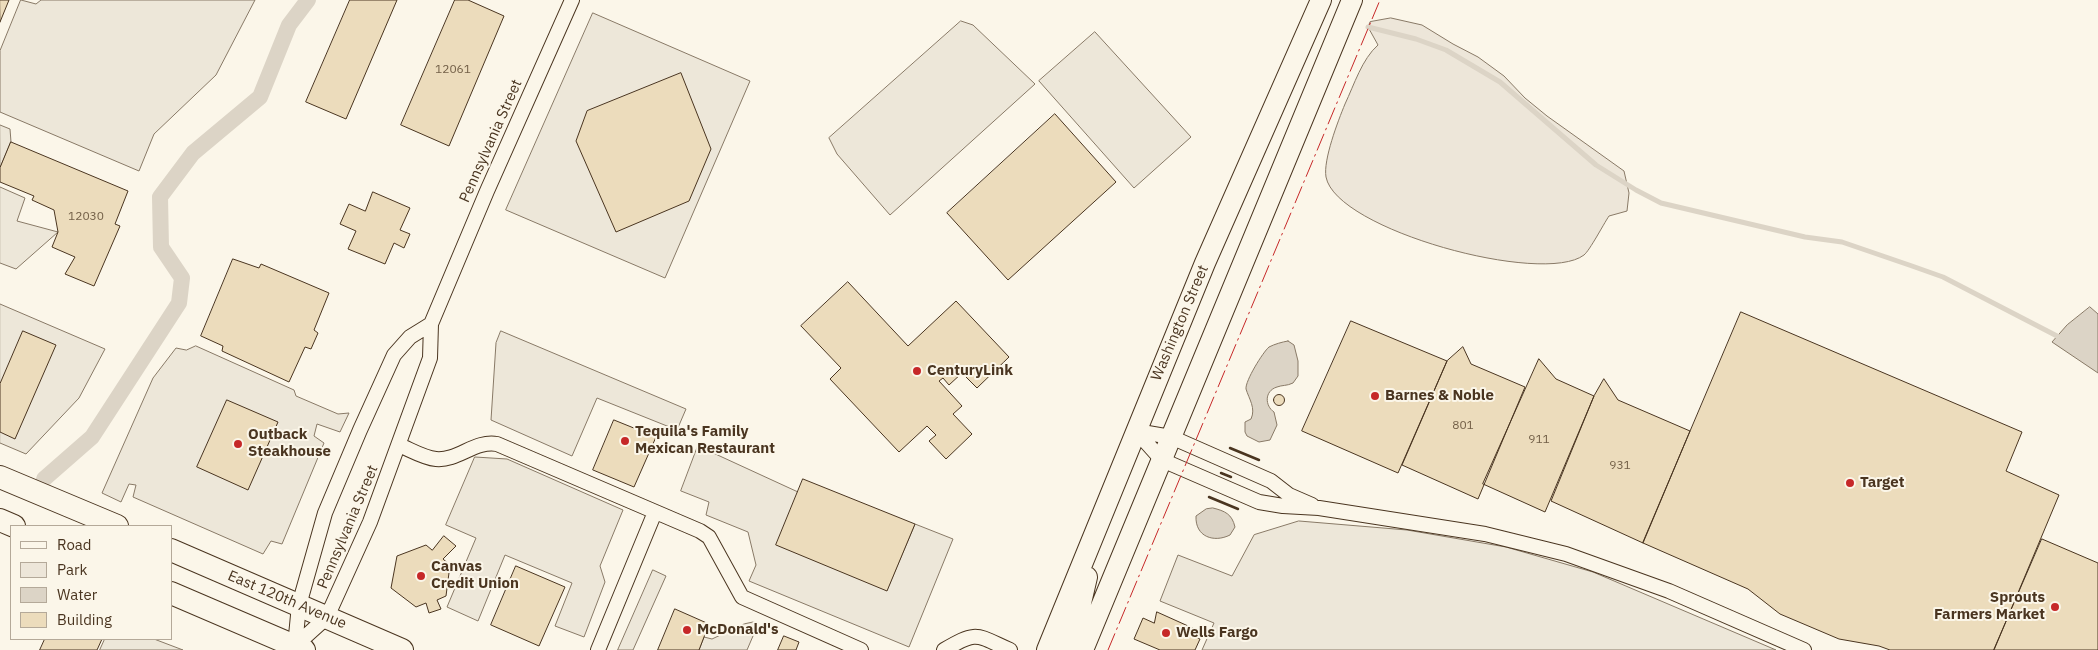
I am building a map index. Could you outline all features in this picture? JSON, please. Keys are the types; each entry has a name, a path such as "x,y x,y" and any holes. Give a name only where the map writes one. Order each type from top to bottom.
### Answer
{"main road":[{"name":"Washington Street","path":"1047,650 1205,263 1321,0"},
{"path":"1083,650 1352,0"},
{"path":"0,477 115,525"},
{"path":"0,520 12,525"},
{"path":"1064,650 1084,596 1093,538"},
{"name":"East 120th Avenue","path":"172,550 402,650"},
{"path":"172,593 299,648"}],"street":[{"name":"Pennsylvania Street","path":"299,648 327,617 339,595 370,522 430,358 431,324 487,191 572,0"},
{"name":"Pennsylvania Street","path":"299,648 299,605 325,514 394,355 410,338 431,324"},
{"path":"1136,431 1172,437 1271,481 1289,495 1319,508"},
{"path":"1136,431 1162,460 1259,502 1283,506 1319,508 1485,534 1570,556 1669,591 1804,650"},
{"path":"399,445 438,459 448,458 481,445 497,444 700,530 709,537 739,592 748,601 859,649"},
{"path":"598,650 656,512"},
{"path":"944,650 972,636 981,637 1010,650"}],"green space":[{"path":"1391,18 1422,25 1478,57 1504,76 1525,98 1547,116 1624,171 1629,193 1627,211 1609,216 1584,255 1562,263 1528,263 1487,258 1443,248 1401,233 1365,216 1338,197 1326,177 1327,161 1332,140 1342,111 1359,73 1367,57 1378,45 1368,27 1370,22"}],"shaded area":[{"path":"21,0 36,4 41,0 255,0 216,75 154,134 139,171 0,112 0,51"},
{"path":"593,13 750,81 665,278 506,210"},
{"path":"961,21 973,25 1035,84 890,215 837,154 829,138"},
{"path":"1095,32 1191,137 1134,188 1039,81"},
{"path":"0,125 10,129 11,142 0,168"},
{"path":"0,187 25,198 17,221 58,232 16,269 0,263"},
{"path":"0,304 105,349 79,398 26,454 0,443"},
{"path":"501,331 686,409 677,430 597,398 572,456 491,420 496,343"},
{"path":"196,346 294,390 296,396 338,414 349,413 340,432 317,424 314,436 324,443 282,544 271,541 263,554 133,497 136,485 129,484 121,502 102,493 153,378 176,348 186,350"},
{"path":"698,446 798,492 887,590 915,524 953,539 909,647 749,581 756,565 748,532 706,515 709,502 681,491"},
{"path":"475,457 507,459 623,510 600,566 605,582 584,637 555,626 572,583 505,555 478,621 447,607 476,538 446,525"},
{"path":"1299,521 1407,530 1506,547 1593,572 1776,650 1202,650 1214,623 1160,601 1178,555 1232,576 1254,535"},
{"path":"653,570 666,576 633,650 618,650"},
{"path":"755,622 756,629 747,650 699,650 704,637 712,639 744,624"},
{"path":"105,640 157,640 183,650 100,650"}],"water":[{"path":"2090,307 2098,314 2098,373 2052,342 2067,325"},
{"path":"1288,341 1294,345 1298,361 1298,376 1293,383 1277,387 1268,395 1268,403 1274,412 1277,425 1270,440 1259,442 1247,436 1245,432 1245,422 1251,419 1253,411 1246,385 1266,350 1269,347"},
{"path":"1213,508 1224,512 1232,519 1235,527 1230,535 1212,538 1202,533 1199,529 1196,516 1206,509"}],"building":[{"path":"0,0 9,0 0,22"},
{"path":"350,0 397,0 346,119 306,102"},
{"path":"455,0 468,0 504,16 449,146 401,125"},
{"path":"681,73 711,149 689,201 616,232 576,141 587,111"},
{"path":"1055,114 1116,182 1008,280 947,213"},
{"path":"11,142 128,191 115,224 120,226 94,286 65,274 75,257 52,247 58,232 54,210 32,200 34,196 0,182 0,168"},
{"path":"373,192 410,208 400,230 410,234 404,248 394,243 385,264 348,249 356,231 340,224 349,204 365,211"},
{"path":"233,259 259,268 261,264 329,293 314,330 318,333 311,349 305,347 289,382 222,351 223,346 201,336"},
{"name":"CenturyLink","path":"848,282 908,346 956,301 1009,357 977,388 962,373 949,385 943,378 939,381 962,406 953,414 972,434 946,459 929,441 936,435 927,426 899,452 830,379 841,368 801,326"},
{"name":"Target","path":"1741,312 2022,432 2006,471 2059,495 1994,650 1890,650 1879,646 1839,639 1780,614 1748,589 1643,543"},
{"name":"Barnes & Noble","path":"1351,321 1447,361 1398,473 1302,431"},
{"path":"23,331 56,345 15,439 0,432 0,384"},
{"path":"1463,347 1471,364 1525,387 1478,499 1402,465 1447,361"},
{"path":"1539,359 1556,379 1594,396 1545,512 1483,484"},
{"path":"1604,379 1618,400 1690,431 1643,543 1551,501 1594,396"},
{"path":"1279,394 1285,400 1279,406 1273,400"},
{"name":"Outback Steakhouse","path":"227,400 278,422 248,490 197,467"},
{"path":"614,420 656,437 634,487 593,470"},
{"path":"803,479 915,524 887,591 776,545"},
{"name":"Canvas Credit Union","path":"444,536 456,546 443,559 450,565 446,596 437,600 441,609 429,613 426,603 416,607 391,588 397,556 426,545 432,550"},
{"name":"Sprouts Farmers Market","path":"2042,539 2098,563 2098,650 1994,650"},
{"path":"516,566 565,587 539,646 491,625"},
{"name":"McDonald's","path":"675,609 709,624 699,650 658,650"},
{"name":"Wells Fargo","path":"1157,612 1197,630 1194,636 1200,639 1195,650 1160,650 1134,639 1143,618 1154,623"},
{"path":"784,636 799,642 796,650 778,650"},
{"path":"45,640 102,640 97,650 40,650"}],"waterway":[{"path":"44,479 92,437 179,303 182,278 161,247 160,197 193,153 260,97 289,25 308,0"},
{"path":"1368,27 1416,39 1446,50 1500,82 1596,165 1661,203 1805,237 1842,242 1943,277 2057,336"}],"wall":[{"path":"1230,448 1259,460"},
{"path":"1221,473 1231,477"},
{"path":"1209,497 1238,509"}],"power":[{"path":"1108,650 1380,0"}],"place":[{"name":"CenturyLink","path":"917,371"},
{"name":"Barnes & Noble","path":"1375,396"},
{"name":"Tequila's Family Mexican Restaurant","path":"625,441"},
{"name":"Outback Steakhouse","path":"238,444"},
{"name":"Target","path":"1850,483"},
{"name":"Canvas Credit Union","path":"421,576"},
{"name":"Sprouts Farmers Market","path":"2055,607"},
{"name":"McDonald's","path":"687,630"},
{"name":"Wells Fargo","path":"1166,633"}]}
